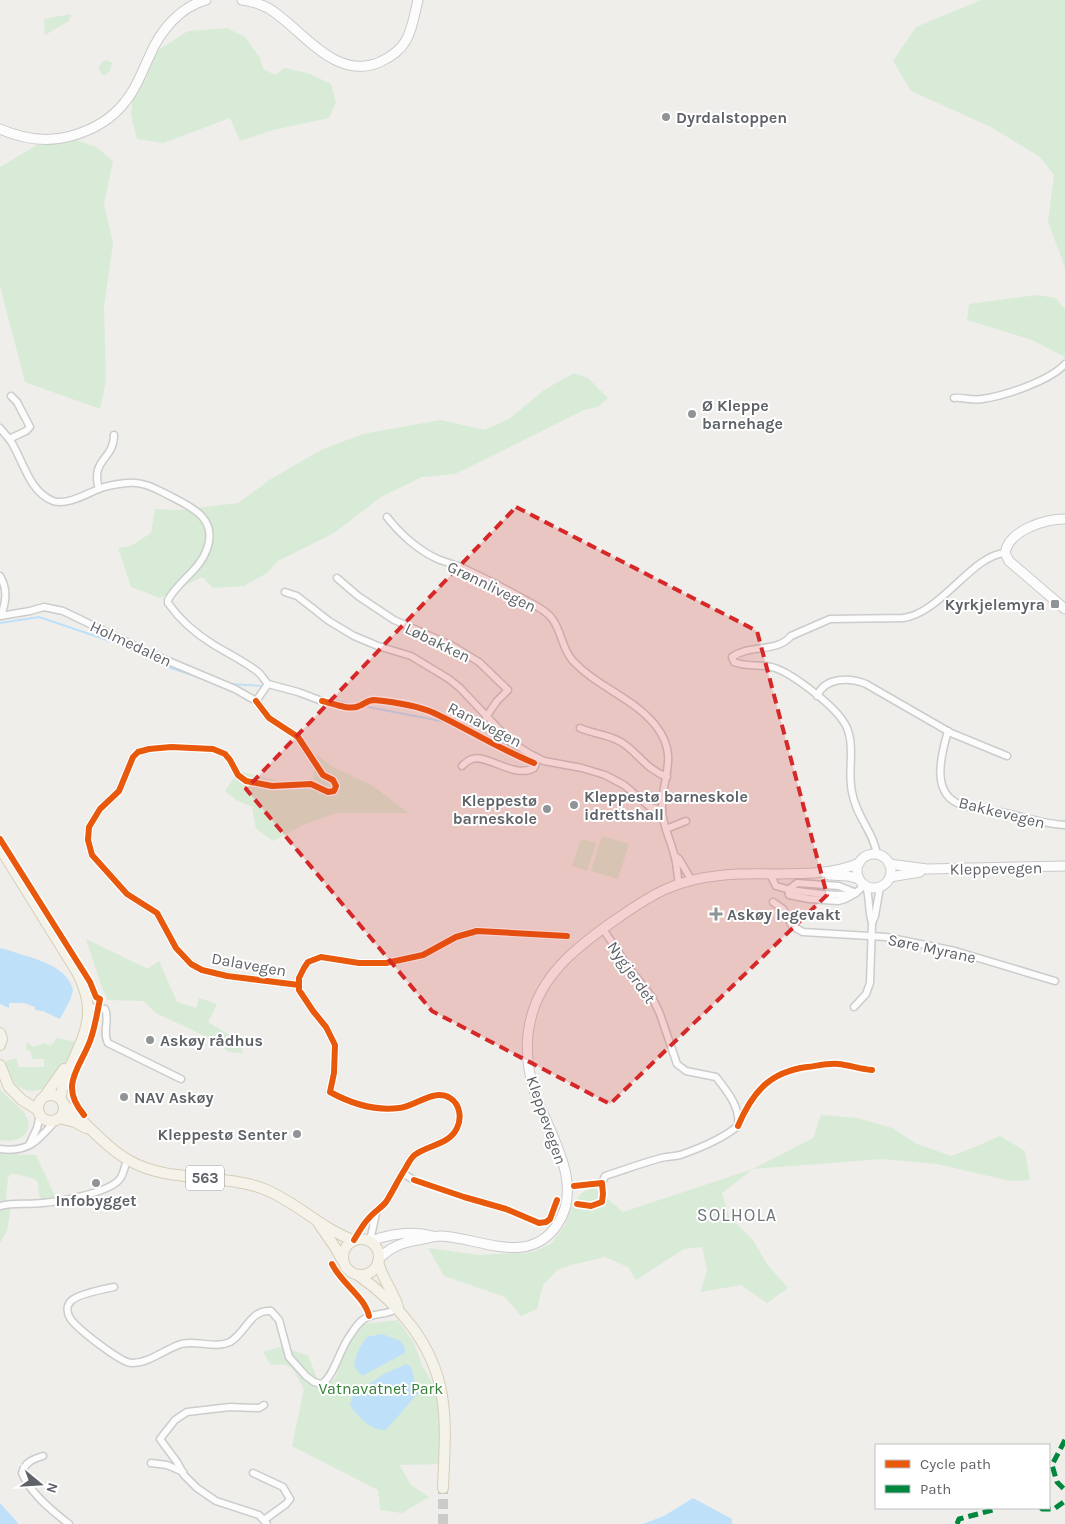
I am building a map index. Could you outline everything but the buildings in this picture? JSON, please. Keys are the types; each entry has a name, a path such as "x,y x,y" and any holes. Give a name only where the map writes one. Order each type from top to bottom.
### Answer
{"main road":[{"path":"0,129 16,136 30,139 56,139 87,131 105,121 118,110 131,94 160,35 175,18 194,2 206,0"},
{"path":"242,0 266,7 331,57 343,64 356,66 376,64 393,55 401,48 411,32 418,0"},
{"path":"1065,519 1046,520 1026,530 1010,543 1005,553 1009,561 1065,609"},
{"path":"0,848 77,972 86,990 89,1007 86,1030 65,1078 62,1102 63,1112 58,1119"},
{"path":"877,855 883,857 891,870 887,883 880,888 873,888 863,883 857,872 859,863 867,856 877,855"},
{"name":"Kleppevegen","path":"370,1241 412,1233 422,1233 501,1248 522,1248 541,1241 561,1218 565,1208 568,1188 564,1168 539,1104 529,1071 527,1050 529,1030 537,1000 553,974 566,958 649,897 679,884 725,875 819,872 848,868 859,863"},
{"name":"Kleppevegen","path":"889,864 927,870"},
{"name":"Kleppevegen","path":"890,877 927,870 1065,866"},
{"name":"Kleppevegen","path":"819,872 863,883"},
{"path":"0,1033 2,1039 0,1045"},
{"path":"39,1113 38,1103 53,1087 75,1054"},
{"name":"563","path":"0,1065 7,1084 15,1094 47,1120 58,1119 75,1122 95,1132"},
{"name":"563","path":"5,1078 18,1092 31,1097 44,1097 52,1094 82,1118 105,1142 128,1159 145,1167 259,1188 288,1200 317,1222 354,1240 361,1238 370,1241 378,1249 381,1274 396,1300 398,1308"},
{"name":"563","path":"317,1222 335,1247 348,1270 358,1275 398,1308 423,1344 437,1375 440,1388 443,1420 444,1488"},
{"name":"Kleppevegen","path":"379,1261 394,1246 435,1236"},
{"path":"342,1260 344,1249 354,1240"},
{"path":"358,1275 372,1272 379,1261"}],"street":[{"path":"954,398 982,399 1019,389 1058,371 1065,364"},
{"path":"9,439 30,427 17,402 11,396"},
{"path":"0,428 9,439 35,486 51,499 65,501 81,497 99,489 129,483 150,486 189,505 200,514 209,530 209,539 205,554 168,601 175,612 192,629 256,670 268,684 322,701"},
{"path":"99,489 96,480 97,470 100,462 113,446 114,435"},
{"name":"Grønnlivegen","path":"387,518 396,529 432,556 463,568 530,602 548,614 556,626 565,650 572,660 588,675 631,704 656,726 667,747 668,753 668,777 662,810 675,856 679,884"},
{"path":"877,855 872,838 855,807 852,794 850,739 848,728 840,717 817,696 782,671 768,666 740,665 734,662 732,657 743,651 779,645 791,636 830,619 903,618 912,616 927,607 981,563 996,553 1005,553"},
{"name":"Holmedalen","path":"0,576 6,592 1,616 44,607 63,611 154,655 235,689 256,701 268,718 298,737 323,775 333,780 336,786 334,791 330,792 311,784 267,785"},
{"name":"Løbakken","path":"337,578 358,596 394,620 451,645 482,665 508,690 497,701 486,717"},
{"name":"Ranavegen","path":"285,592 297,596 329,621 354,636 378,646 412,656 449,679 460,688 511,742 538,758 605,775 624,786 650,807 662,810"},
{"path":"817,696 824,686 832,682 848,679 856,680 948,731 1006,756"},
{"path":"256,701 268,684"},
{"path":"580,728 621,742 646,766 668,777"},
{"name":"Bakkevegen","path":"948,731 940,774 946,796 956,803 971,808 1065,826"},
{"name":"Dalavegen","path":"267,785 243,779 228,757 222,752 213,749 171,747 138,752 131,759 119,791 100,808 92,820 88,834 89,848 96,861 127,894 160,917 176,948 191,964 202,970 228,976 299,985"},
{"name":"Ranavegen","path":"462,766 472,759 480,758 504,767 525,770 534,768 538,758"},
{"path":"666,829 686,821"},
{"name":"Grønnlivegen","path":"675,856 679,859 692,881"},
{"path":"770,874 776,886 788,890"},
{"path":"788,890 797,882 839,886 856,893"},
{"path":"788,890 789,895 797,897 838,901 845,900 856,893 863,883"},
{"path":"773,902 783,909 792,926 800,931 872,936 868,894 863,883"},
{"path":"872,923 880,888"},
{"name":"Nygjerdet","path":"602,1183 605,1176 658,1159 682,1155 700,1148 728,1134 738,1126 740,1118 730,1095 716,1077 686,1071 675,1062 660,1014 652,997 608,939 603,929"},
{"path":"354,1240 368,1219 385,1203 414,1155 453,1135 457,1130 460,1118 456,1103 450,1098 441,1096 427,1098 403,1108 381,1108 344,1100 330,1092 334,1073 335,1045 326,1027 304,998 299,985 304,968 308,962 317,958 330,958 360,963 386,963 422,955 456,937 477,931 567,936"},
{"name":"Søre Myrane","path":"854,1007 866,994 870,984 872,936 955,951 1055,981"},
{"path":"89,1007 105,1009 105,1034 108,1043 181,1079"},
{"path":"29,1145 38,1128 39,1113"},
{"path":"0,1149 18,1149 29,1145 40,1139 58,1119"},
{"path":"0,1206 12,1202 41,1204 107,1188 121,1179 128,1159"},
{"path":"402,1173 414,1180"},
{"path":"370,1241 376,1213"},
{"path":"114,1287 75,1298 69,1303 67,1309 70,1318 77,1326 120,1360 138,1362 181,1344 193,1342 226,1344 236,1338 256,1314 271,1311 279,1320 289,1358 306,1376 317,1383 324,1383 330,1377 345,1343 359,1323 369,1316 390,1312 398,1308"},
{"path":"253,1473 280,1485 287,1491 290,1499 266,1522 259,1515 252,1512 216,1501 197,1488 182,1472 160,1439 175,1420 187,1412 230,1407 259,1408 264,1405"},
{"path":"43,1456 27,1463 22,1473 27,1486 51,1510 69,1524"},
{"path":"151,1463 167,1465 182,1472"}],"highlighted area":[{"path":"516,507 757,631 827,895 610,1104 432,1011 246,789"}],"green space":[{"path":"981,0 1065,0 1065,267 1048,222 1054,175 1040,157 991,127 911,91 893,61 916,27"},
{"path":"71,14 69,21 45,35 44,19"},
{"path":"227,28 245,37 260,58 263,69 275,75 284,68 308,73 331,84 336,102 329,118 273,130 240,141 230,118 163,143 137,139 131,115 133,89 154,53 188,31"},
{"path":"106,60 112,63 110,71 104,76 98,69 102,62"},
{"path":"67,137 96,147 113,161 104,204 113,243 104,307 106,381 100,409 25,382 0,286 0,167 37,145"},
{"path":"1037,295 1056,298 1065,310 1065,357 1032,340 967,320 969,304"},
{"path":"574,373 588,378 608,398 598,407 584,410 455,474 422,477 381,497 334,533 278,561 267,573 244,586 213,588 202,577 160,598 131,587 118,548 131,546 151,533 155,509 179,510 238,503 271,479 321,450 363,434 441,420 484,430 509,419 544,390"},
{"path":"316,754 333,767 373,786 408,813 336,813 303,825 273,841 256,829 252,807 236,800 225,791 239,771 312,790"},
{"path":"602,836 629,844 618,879 591,871"},
{"path":"581,839 596,843 587,871 572,866"},
{"path":"86,939 148,969 159,961 177,1002 196,1008 199,998 217,1004 208,1022 238,1040 243,1053 229,1052 207,1037 156,1013 143,1001 108,1000 102,988"},
{"path":"57,1038 76,1042 57,1076 44,1088 35,1091 26,1090 18,1086 12,1080 5,1064 8,1060 17,1058 18,1067 44,1067 44,1059 32,1059 31,1052 26,1049 27,1042 33,1047 44,1043 51,1046"},
{"path":"0,1089 28,1120 29,1127 21,1138 11,1141 0,1140"},
{"path":"821,1115 857,1118 892,1128 917,1144 951,1156 1000,1136 1025,1151 1030,1180 1010,1181 937,1164 882,1159 753,1169 813,1138"},
{"path":"0,1154 36,1155 55,1196 43,1200 39,1196 38,1183 35,1179 11,1174 8,1178 6,1197 11,1207 7,1231 0,1243"},
{"path":"753,1169 722,1193 729,1216 753,1240 767,1264 788,1288 767,1303 741,1285 700,1292 707,1271 702,1247 684,1249 636,1280 628,1267 605,1257 557,1270 543,1285 537,1309 521,1316 505,1297 444,1276 428,1248 479,1255 533,1252 552,1243 566,1223 572,1204 583,1192 594,1187 623,1212"},
{"name":"Vatnavatnet Park","path":"397,1320 413,1341 423,1367 436,1389 439,1413 439,1464 399,1465 411,1485 429,1497 402,1513 380,1510 378,1490 292,1446 304,1389 295,1372 289,1366 271,1365 263,1352 279,1347 308,1355 320,1386 326,1387 335,1378 346,1349 363,1324"}],"water":[{"path":"0,948 46,963 56,968 69,981 73,990 60,1019 43,1011 35,1010 35,1007 24,1003 9,1003 9,1008 0,1004"},
{"path":"382,1334 401,1341 405,1353 362,1376 354,1366 359,1350 367,1337"},
{"path":"406,1364 411,1367 418,1393 386,1430 375,1428 356,1414 350,1405 353,1395 384,1374"},
{"path":"693,1498 732,1519 732,1524 643,1524 664,1516"},
{"path":"0,1503 18,1523 18,1524 0,1524"}],"waterway":[{"path":"0,623 39,617 119,644 171,668 201,678"},
{"path":"230,684 263,686"},
{"path":"321,698 451,723 512,746"}],"tunnel":[{"path":"443,1488 443,1524"}],"marked path":[{"path":"1065,1440 1052,1465 1057,1482 1065,1490"},
{"path":"1050,1509 1054,1509 1065,1501"},
{"path":"957,1524 959,1519 994,1509"},
{"path":"1042,1509 1050,1509"}],"cycle path":[{"path":"322,701 350,708 374,700 420,708 434,713 508,752 534,763"},
{"path":"256,701 269,718 298,737 323,775 333,780 336,786 334,791 328,792 311,784 272,786 246,781 238,775 225,754 213,749 171,747 149,749 138,752 133,757 119,791 100,809 89,827 88,840 92,855 127,894 157,913 176,948 191,964 202,970 227,976 299,985"},
{"path":"0,839 90,982 96,997 100,999 92,1036 77,1069 72,1086 73,1095 84,1115"},
{"path":"354,1240 367,1220 386,1202 413,1157 421,1151 449,1138 457,1128 460,1116 456,1104 450,1098 444,1096 437,1095 405,1107 390,1109 363,1105 346,1100 330,1092 334,1073 335,1045 326,1027 299,990 299,978 308,962 321,957 359,963 386,963 423,955 456,937 477,931 567,936"},
{"path":"738,1126 743,1114 756,1094 772,1079 782,1074 807,1067 830,1064 872,1070"},
{"path":"414,1180 506,1209 539,1223 550,1219 557,1200"},
{"path":"574,1186 602,1183 602,1202 591,1206 577,1204"},
{"path":"332,1264 363,1303 369,1316"}],"place":[{"name":"Dyrdalstoppen","path":"666,117"},
{"name":"Ø Kleppe barnehage","path":"692,414"},
{"name":"Kyrkjelemyra","path":"1055,604"},
{"name":"Kleppestø barneskole idrettshall","path":"574,805"},
{"name":"Kleppestø barneskole","path":"547,809"},
{"name":"Askøy legevakt","path":"716,914"},
{"name":"Askøy rådhus","path":"150,1040"},
{"name":"NAV Askøy","path":"124,1097"},
{"name":"Kleppestø Senter","path":"297,1134"},
{"name":"Infobygget","path":"96,1183"}],"district":[{"name":"SOLHOLA","path":"737,1215"}]}
